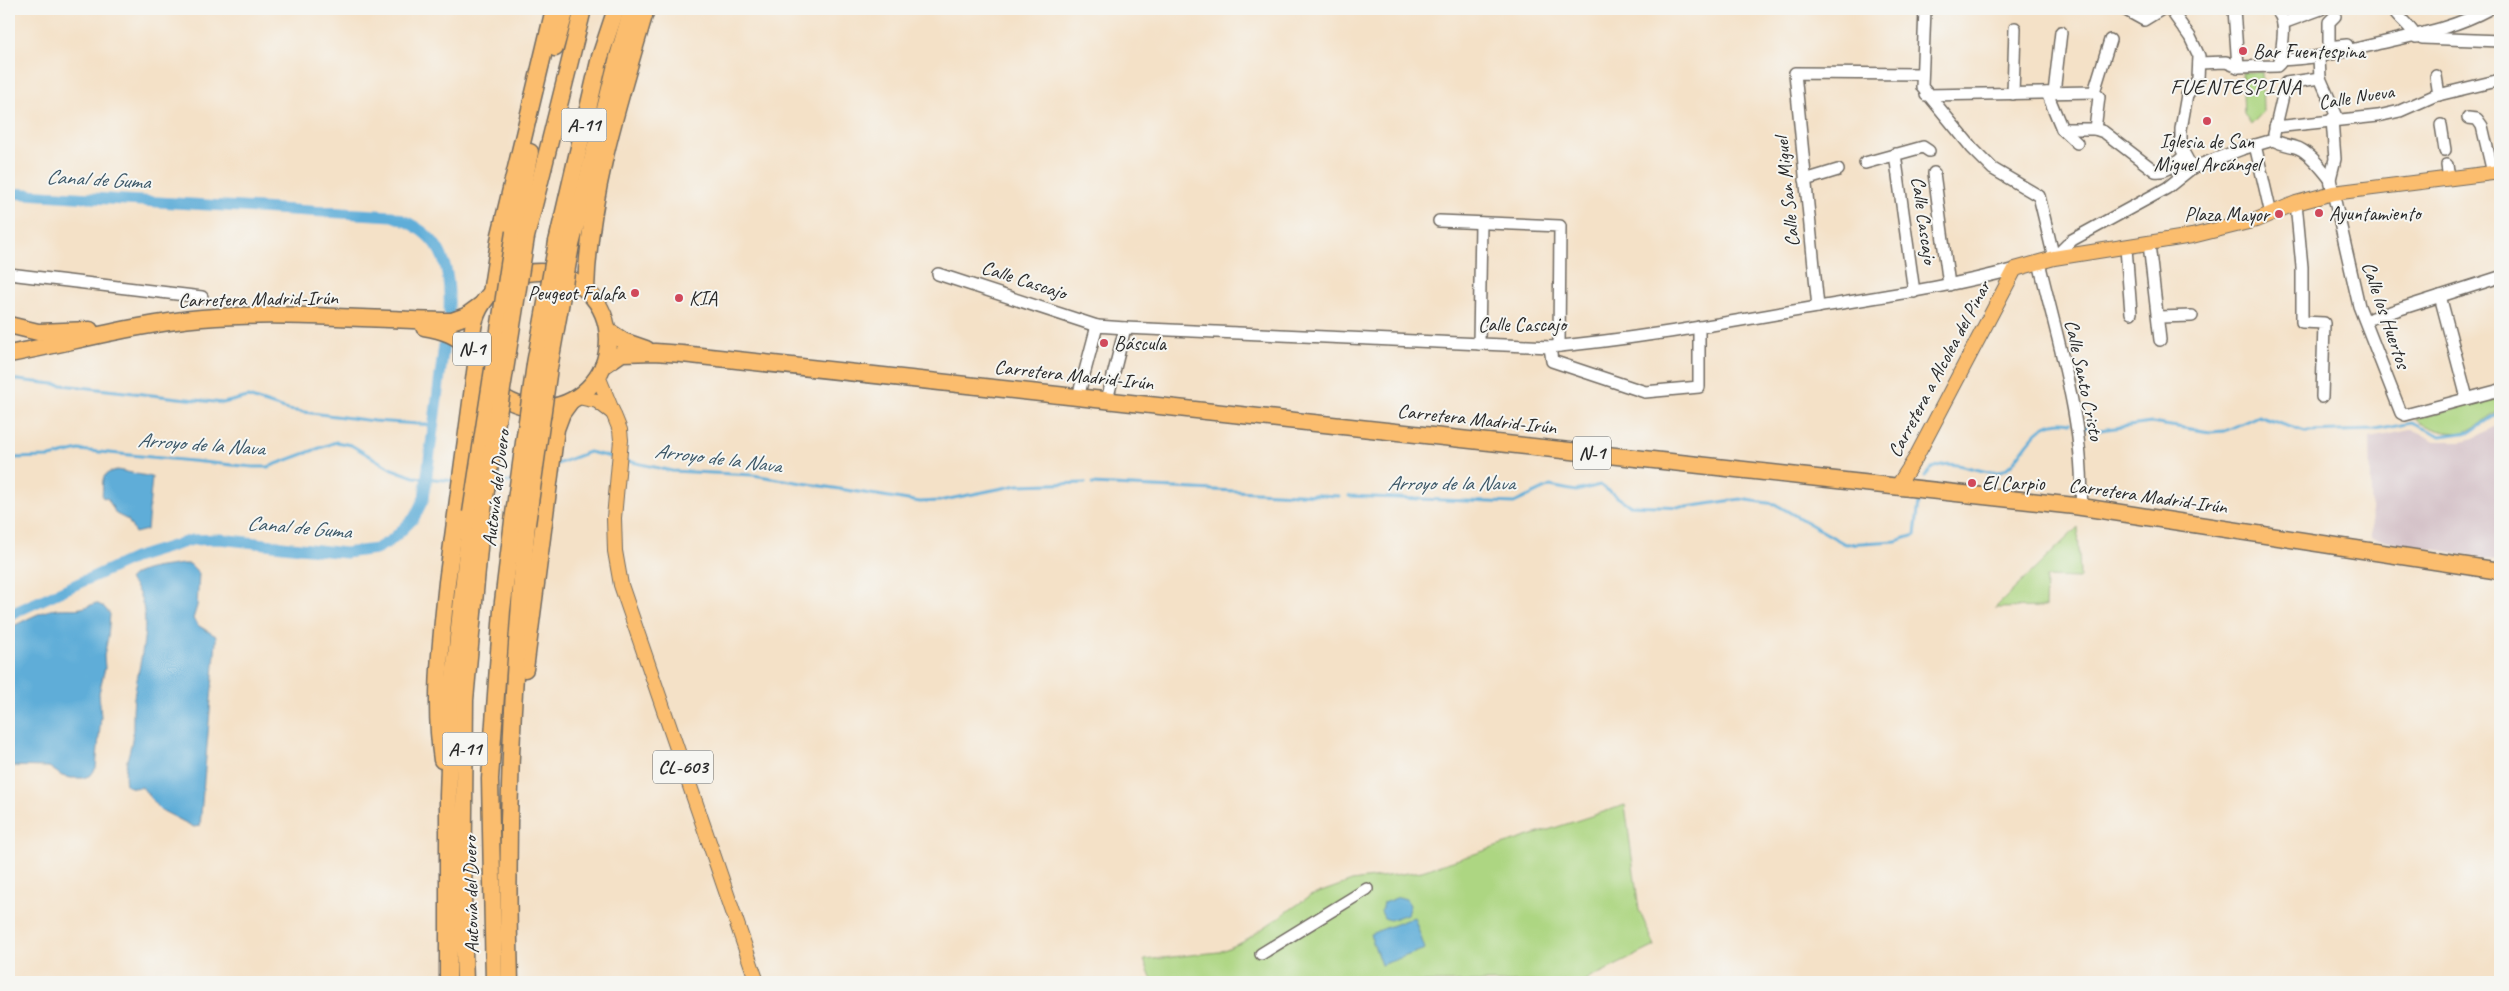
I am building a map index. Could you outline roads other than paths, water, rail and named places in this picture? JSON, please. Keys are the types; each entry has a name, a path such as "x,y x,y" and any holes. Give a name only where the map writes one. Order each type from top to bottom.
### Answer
{"highway":[{"path":"486,299 554,9"},
{"path":"520,235 542,97 566,9"},
{"name":"Autovía del Duero","path":"465,982 463,919 466,700 476,515 520,235 583,9"},
{"name":"Autovía del Duero","path":"494,982 490,779 502,610 520,522 534,374 564,243 600,57 616,9"},
{"path":"564,243 632,9"},
{"path":"586,289 590,239 602,168 646,9"},
{"name":"N-1","path":"548,272 568,278 586,289 600,308 608,331 608,349 601,371 574,399 548,408 526,407 504,399 487,384 474,357 472,335 486,299 507,280 534,273 548,272"},
{"name":"Carretera Madrid-Irún","path":"9,354 140,327 203,318 258,316 377,320 452,320 466,316 486,299"},
{"name":"Carretera Madrid-Irún","path":"377,320 450,333 462,340 474,357"},
{"name":"Carretera Madrid-Irún","path":"9,325 38,332 140,327"},
{"name":"Carretera Madrid-Irún","path":"608,331 623,341 655,352"},
{"name":"Carretera Madrid-Irún","path":"601,371 622,353 655,352 2081,507 2500,571"},
{"path":"448,796 438,737 437,696 443,620 474,357"},
{"path":"508,820 518,710 556,429 562,413 574,399"},
{"path":"448,982 448,796 451,706 476,515"},
{"path":"512,982 509,945 508,820 518,609 520,522"}],"main road":[{"path":"2271,214 2296,203 2333,193 2448,172 2497,173"},
{"name":"Calle Cascajo","path":"2015,269 2054,258 2149,244 2256,220 2271,214"},
{"name":"Carretera a Alcolea del Pinar","path":"1897,487 1915,459 2015,269"},
{"name":"CL-603","path":"601,371 621,440 614,518 615,551 620,585 757,982"},
{"path":"574,399 597,401 614,414"}],"street":[{"path":"1925,9 1922,87 1926,95 1993,169 2039,196 2054,258"},
{"path":"2124,9 2144,20 2162,9"},
{"path":"2170,9 2198,51 2198,79 2189,90 2185,100 2181,129 2181,148 2192,168"},
{"path":"2234,9 2238,67"},
{"path":"2199,63 2226,62 2238,67 2277,66 2280,60 2283,22 2282,15 2274,9"},
{"path":"2283,22 2321,9"},
{"path":"2394,9 2400,19 2410,26 2416,37"},
{"path":"2280,60 2319,58 2416,37 2426,32 2445,29 2489,9"},
{"path":"2335,16 2329,22 2329,47 2350,45 2358,49"},
{"path":"2014,28 2014,94"},
{"path":"2062,32 2050,93 2062,129 2077,143"},
{"path":"2416,37 2500,42"},
{"path":"2094,92 2110,40"},
{"path":"2319,58 2320,78 2335,119 2335,159 2330,179"},
{"name":"Calle San Miguel","path":"1818,307 1794,73 1922,74"},
{"path":"2436,76 2439,95"},
{"path":"2273,140 2286,83 2320,78"},
{"name":"Calle Nueva","path":"2276,127 2335,119 2378,116 2400,111 2439,95 2500,80"},
{"path":"1926,95 2094,92 2099,97 2095,129"},
{"path":"2468,118 2477,119 2482,126 2497,173"},
{"path":"2441,125 2445,150"},
{"path":"2062,129 2095,129 2104,132 2155,171 2167,170 2184,156"},
{"path":"2054,258 2072,240 2167,188 2192,168 2255,145 2273,140 2285,147 2296,147 2318,164 2330,179"},
{"path":"2255,145 2271,214"},
{"path":"1865,163 1923,146 1929,151"},
{"name":"Calle Cascajo","path":"1895,154 1914,292"},
{"path":"1804,180 1838,170"},
{"path":"1934,173 1949,285"},
{"name":"Calle los Huertos","path":"2330,179 2359,306 2401,413 2405,415 2467,398"},
{"path":"2296,203 2300,243 2302,322 2324,323 2322,397"},
{"path":"1439,221 1560,226 1552,361 1645,392 1699,387 1699,327"},
{"path":"1479,344 1481,223"},
{"path":"2149,244 2159,317 2160,340"},
{"path":"2126,248 2131,313"},
{"name":"Calle Santo Cristo","path":"2039,262 2077,429 2083,478 2081,507"},
{"name":"Calle Cascajo","path":"938,274 1097,326 1554,346 1699,327 1914,292 2015,269"},
{"path":"9,274 202,296"},
{"path":"2372,318 2500,277"},
{"path":"2440,296 2467,398 2500,390"},
{"path":"2159,317 2192,316"},
{"path":"1078,397 1097,326"},
{"path":"1107,400 1125,328"},
{"path":"1261,954 1367,889"}],"water":[{"path":"117,470 152,477 147,530 135,533 128,520 116,514 108,499 102,497 104,476"},
{"path":"190,564 199,573 197,606 193,619 199,626 216,636 200,826 194,827 159,809 142,787 133,788 126,785 125,779 132,740 133,703 142,653 145,620 143,605 138,592 129,580 139,572"},
{"path":"96,603 104,607 110,614 104,656 105,668 99,693 101,717 96,768 91,775 83,778 71,778 62,776 49,767 9,766 9,628 51,610 80,608"},
{"path":"1399,897 1406,899 1410,905 1407,914 1390,920 1384,918 1381,911 1383,903"},
{"path":"1414,917 1425,949 1381,965 1370,934"}],"waterway":[{"name":"Canal de Guma","path":"9,193 392,216 422,231 433,241 440,252 448,279 449,312"},
{"name":"Canal de Guma","path":"9,615 134,558 192,540 220,539 345,553 376,549 390,541 414,518 424,498 444,345"},
{"path":"9,379 223,403 248,397 288,410 374,421 433,425"},
{"name":"Arroyo de la Nava","path":"2084,427 2100,430 2151,423 2210,432 2225,431 2258,416 2305,432 2376,430 2412,423 2441,436 2470,432 2500,412"},
{"name":"Arroyo de la Nava","path":"1925,476 1941,465 1951,464 1982,471 1998,472 2007,468 2015,461 2028,442 2045,426 2057,422 2071,423"},
{"name":"Arroyo de la Nava","path":"9,458 50,457 79,450 268,467 336,442 351,445 392,469 414,477 456,481"},
{"name":"Arroyo de la Nava","path":"557,464 589,452 615,458"},
{"name":"Arroyo de la Nava","path":"623,460 672,471 753,475 920,502 939,501 1018,485 1085,483"},
{"name":"Arroyo de la Nava","path":"492,482 513,482"},
{"name":"Arroyo de la Nava","path":"1092,484 1339,496"},
{"name":"Arroyo de la Nava","path":"1349,496 1514,503 1550,486 1576,491 1600,485 1629,505 1687,507 1740,499 1775,504 1845,544 1896,541 1915,535 1919,502"}],"place":[{"name":"Bar Fuentespina","path":"2243,51"},
{"name":"Iglesia de San Miguel Arcángel","path":"2207,121"},
{"name":"Ayuntamiento","path":"2319,213"},
{"name":"Plaza Mayor","path":"2279,214"},
{"name":"Peugeot Falafa","path":"635,293"},
{"name":"KIA","path":"679,298"},
{"name":"Báscula","path":"1104,343"},
{"name":"El Carpio","path":"1972,483"}],"district":[{"name":"FUENTESPINA","path":"2236,87"}]}
